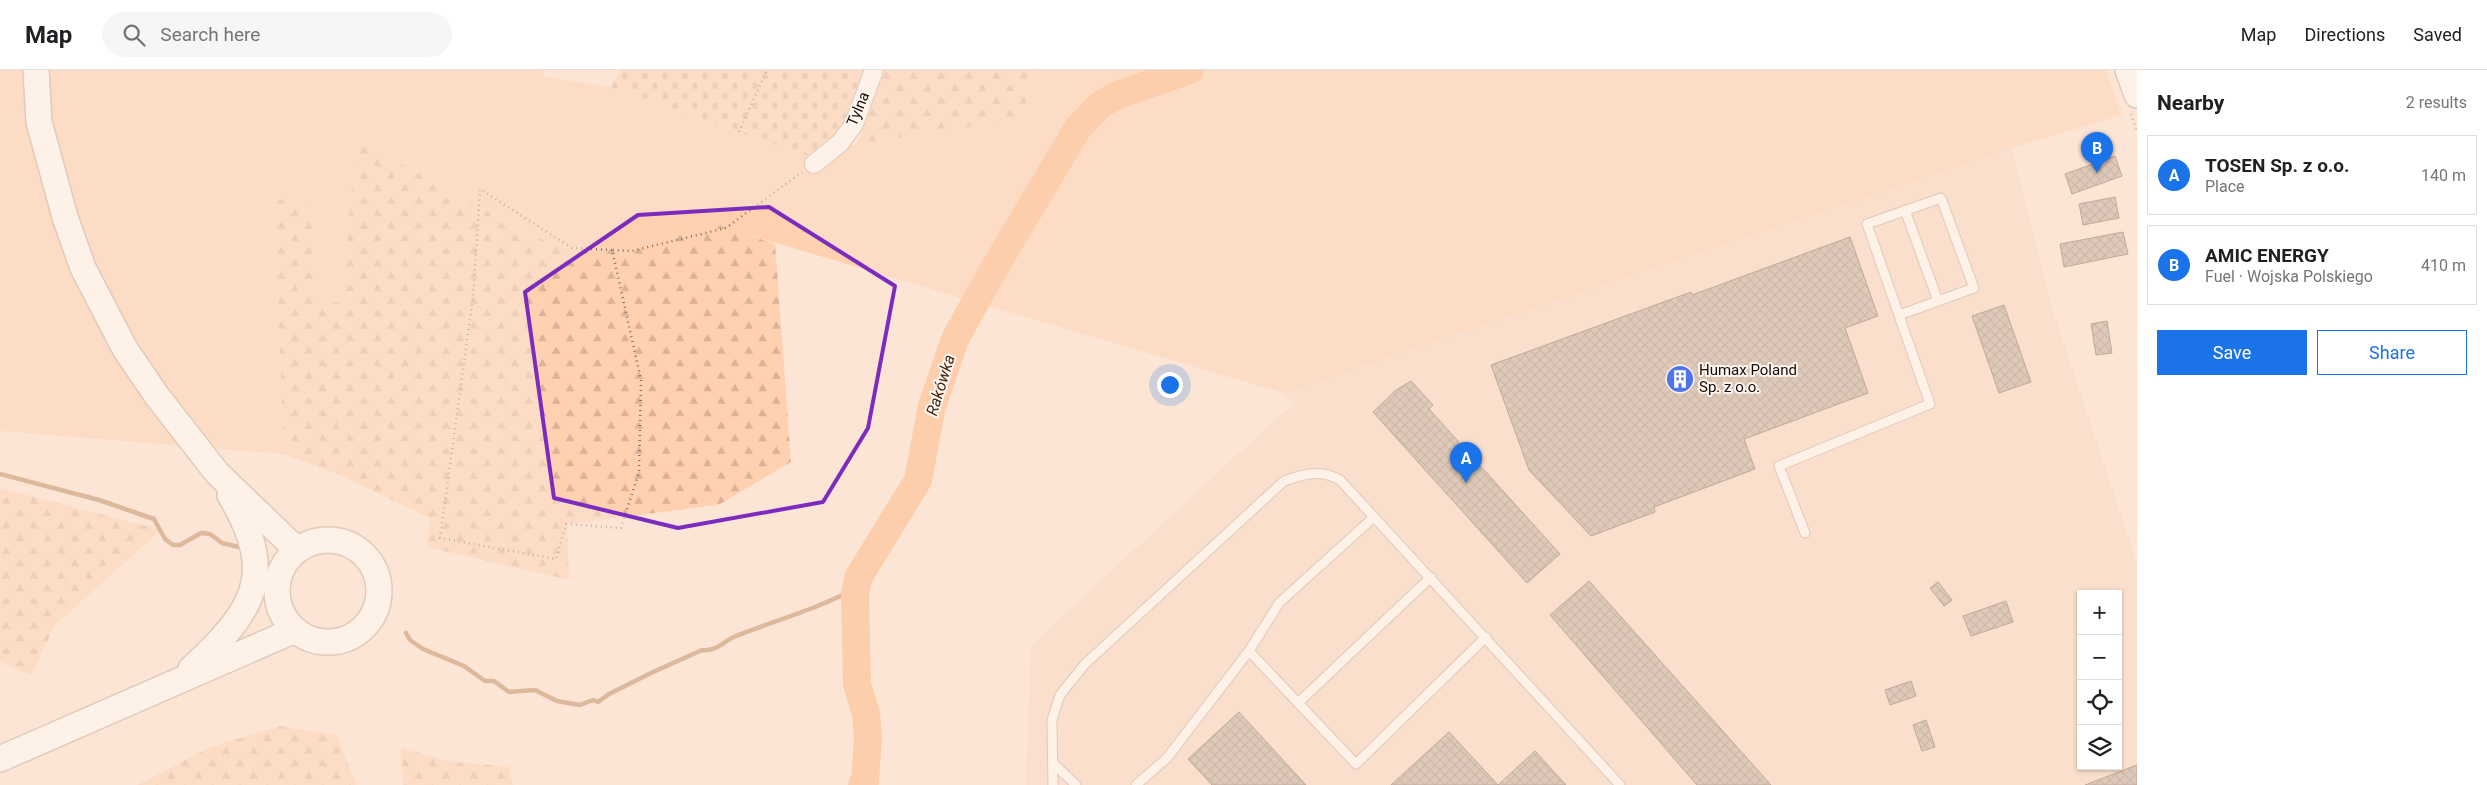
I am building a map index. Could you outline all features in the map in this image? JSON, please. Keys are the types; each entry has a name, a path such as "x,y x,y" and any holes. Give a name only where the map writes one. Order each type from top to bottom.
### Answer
{"main road":[{"path":"36,70 39,122 51,170 83,268 125,349 157,396 218,473 297,550"},
{"path":"2128,70 2137,95"},
{"path":"177,682 235,625 253,593 256,566 250,535 241,513 218,473"},
{"path":"327,540 350,545 368,558 376,572 380,587 376,611 362,631 352,637 328,643 305,637 285,619 278,605 276,590 279,574 286,561 297,550 311,542 327,540"},
{"path":"0,759 295,630"}],"street":[{"name":"Tylna","path":"814,164 840,143 854,124 874,70"}],"lane":[{"path":"1805,533 1779,466 1930,404 1867,224 1941,198 1974,288 1899,315"},
{"path":"1905,210 1938,301"},
{"path":"1053,785 1052,720 1060,695 1084,664 1284,482 1305,473 1328,473 1340,480 1620,785"},
{"path":"1136,785 1167,758 1249,651 1278,603 1374,517"},
{"path":"1298,703 1430,577"},
{"path":"1249,651 1356,764 1486,637"},
{"path":"1053,763 1076,785"}],"path":[{"path":"739,132 767,70"},
{"path":"612,250 641,380 639,472 621,528 566,524 556,559 440,538 473,297 480,189 572,248 612,250 632,251 726,228 814,164"}],"highlighted area":[{"path":"769,207 895,286 868,428 823,502 678,528 554,498 525,292 638,215"}],"shaded area":[{"path":"2011,148 2053,310 2137,562 2137,785 1026,785 1031,645 1279,416 1294,405 1283,393"}],"green space":[{"path":"0,70 543,70 543,76 610,87 808,156 857,144 1021,119 1037,70 2106,70 2122,115 2011,148 1283,393 715,225 632,251 557,247 356,140 341,303 314,295 313,204 274,199 284,454 0,431"},
{"path":"621,70 868,70 850,119 827,143 808,156 610,87"},
{"path":"884,70 1037,70 1021,119 857,144"},
{"path":"356,139 481,208 557,247 632,251 715,224 775,244 791,462 718,505 567,524 569,580 427,547 430,518 335,473 284,454 274,199 313,204 314,295 341,303"},
{"path":"0,488 161,530 55,625 31,675 0,662"},
{"path":"280,726 337,735 356,785 137,785 211,747"},
{"path":"401,748 447,761 509,767 513,785 403,785"}],"building":[{"path":"2115,156 2122,176 2072,194 2065,174"},
{"path":"2115,197 2119,218 2083,225 2079,204"},
{"path":"2123,232 2128,254 2064,267 2060,244"},
{"name":"Humax Poland Sp. z o.o.","path":"1850,237 1878,316 1845,328 1868,393 1744,439 1755,469 1654,507 1655,512 1591,536 1529,470 1491,365 1691,292 1692,295"},
{"path":"2004,305 2031,382 1999,393 1972,316"},
{"path":"2107,321 2112,353 2096,355 2091,324"},
{"path":"1411,381 1433,405 1429,409 1560,554 1527,583 1373,412 1396,390"},
{"path":"1589,581 1771,785 1697,785 1550,615"},
{"path":"1938,582 1952,600 1944,606 1930,588"},
{"path":"2006,601 2013,622 1971,636 1963,616"},
{"path":"1911,681 1916,696 1890,705 1885,690"},
{"path":"1239,712 1306,785 1212,785 1188,759"},
{"path":"1926,720 1935,747 1922,751 1913,725"},
{"path":"1449,732 1498,785 1391,785"},
{"path":"1535,751 1566,785 1498,785"},
{"path":"2137,765 2137,785 2085,785"}],"waterway":[{"name":"Rakówka","path":"862,785 865,781 868,737 866,714 857,684 855,594 858,578 918,480 932,406 955,339 992,272 1078,128 1100,105 1117,95 1190,70"},
{"path":"0,474 99,500 154,519 165,539 173,545 180,545 201,533 210,534 222,543 243,548"},
{"path":"406,633 410,640 423,649 464,666 485,681 494,681 509,692 535,690 557,701 580,705 593,700 598,702 609,694 702,650 716,648 736,636 812,608 856,588"}],"place":[{"name":"AMIC ENERGY","path":"2097,173"},
{"name":"Humax Poland Sp. z o.o.","path":"1680,379"},
{"name":"TOSEN Sp. z o.o.","path":"1466,483"}]}
